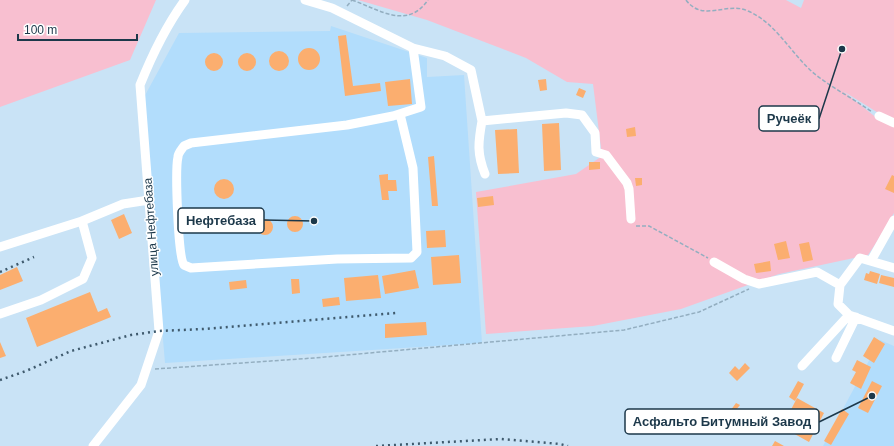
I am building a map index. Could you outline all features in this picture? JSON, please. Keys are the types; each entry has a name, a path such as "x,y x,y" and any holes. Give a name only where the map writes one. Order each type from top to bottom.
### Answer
{"street":[{"name":"улица Нефтебаза","path":"93,446 141,385 159,331 140,85 153,54 175,13 185,0"},
{"path":"305,0 341,12 413,48 445,56 471,70 482,121 478,158 485,174"},
{"path":"400,114 413,168 417,252 411,258 336,259 191,268 184,265 180,245 177,207 178,157 184,146 191,143 346,124 400,114 421,107 413,48"},
{"path":"482,121 566,113 582,115 595,133 596,152 606,155 627,183 629,189 631,219"},
{"path":"879,116 894,122"},
{"path":"0,247 82,221 122,204 149,200"},
{"path":"871,261 894,220"},
{"path":"0,314 41,300 83,279 92,258 82,221"},
{"path":"894,268 860,258 840,285 838,304 852,316 894,331"},
{"path":"714,262 744,279 760,284 817,272 840,285"},
{"path":"836,358 852,316"},
{"path":"802,366 852,316"}],"path":[{"path":"352,0 401,17 412,15 428,0"},
{"path":"686,0 690,5 701,11 714,12 736,8 748,11 767,22 816,75 879,116"},
{"path":"631,219 636,226 649,226 714,262"},
{"path":"146,370 314,358 624,330 699,312 760,284"}],"shaded area":[{"path":"0,0 156,0 130,60 0,107"},
{"path":"358,0 786,0 801,8 804,0 894,0 894,119 880,114 843,91 878,119 894,125 894,213 868,255 779,274 681,309 593,326 486,334 476,192 576,174 602,156 593,84 567,82 526,58 427,20"},
{"path":"331,26 427,58 427,77 464,75 482,343 165,363 143,99 179,33 330,31"},
{"path":"880,340 894,346 894,446 823,446"}],"building":[{"path":"346,35 353,86 380,83 381,91 345,96 338,36"},
{"path":"309,48 317,51 320,59 317,67 309,70 301,67 298,59 301,51"},
{"path":"279,51 286,54 289,61 286,68 279,71 272,68 269,61 272,54"},
{"path":"210,53 218,53 223,58 221,69 218,71 210,71 205,66 205,58"},
{"path":"247,53 253,56 256,62 253,68 247,71 241,68 238,62 241,56"},
{"path":"410,79 412,104 388,106 385,82"},
{"path":"546,79 547,90 540,91 538,80"},
{"path":"579,88 586,91 583,98 576,95"},
{"path":"559,123 561,170 544,171 542,124"},
{"path":"635,127 636,136 627,137 626,129"},
{"path":"517,129 519,173 498,174 495,130"},
{"path":"434,156 438,206 432,206 428,157"},
{"path":"589,162 600,162 600,169 589,170"},
{"path":"388,174 388,180 396,180 397,191 388,191 389,200 382,200 379,175"},
{"path":"892,175 894,176 894,193 885,189"},
{"path":"635,178 642,178 642,185 636,186"},
{"path":"224,179 231,182 234,189 231,196 224,199 217,196 214,189 217,182"},
{"path":"493,196 494,205 478,207 477,198"},
{"path":"124,214 132,233 119,239 111,220"},
{"path":"225,215 231,218 234,224 231,230 225,233 219,230 216,224 219,218"},
{"path":"295,216 302,221 303,224 298,231 295,232 288,227 287,224 292,217"},
{"path":"262,219 268,219 273,224 271,233 268,235 262,235 257,230 257,224"},
{"path":"445,230 446,247 427,248 426,231"},
{"path":"786,241 790,258 778,260 774,244"},
{"path":"809,242 813,260 803,262 799,244"},
{"path":"459,255 461,283 433,285 431,257"},
{"path":"770,261 771,271 756,273 754,264"},
{"path":"17,267 23,281 0,290 0,275"},
{"path":"415,270 419,288 385,294 382,276"},
{"path":"870,271 880,274 877,284 864,280 866,273 869,274"},
{"path":"378,275 381,298 346,301 344,278"},
{"path":"881,275 894,278 894,287 879,283"},
{"path":"291,279 299,279 300,293 292,294"},
{"path":"246,280 247,288 230,290 229,282"},
{"path":"90,292 98,312 107,308 111,317 37,347 26,318"},
{"path":"339,297 340,305 323,307 322,299"},
{"path":"426,322 427,335 385,338 385,324"},
{"path":"874,337 885,344 874,363 863,356"},
{"path":"0,342 6,356 0,358"},
{"path":"857,360 871,367 861,389 850,383 856,372 852,370"},
{"path":"745,363 750,368 737,381 729,373 735,366 739,370"},
{"path":"798,381 804,384 795,401 789,397"},
{"path":"872,381 882,386 868,413 858,408"},
{"path":"797,398 824,413 809,442 782,427"},
{"path":"736,403 740,405 736,410 742,414 729,432 720,425"},
{"path":"842,409 849,414 831,445 824,441"},
{"path":"775,441 784,446 772,446"}],"railway":[{"path":"0,272 34,257"},
{"path":"0,380 26,371 71,351 131,335 159,331 204,329 396,313"},
{"path":"376,446 501,439 568,446"}],"place":[{"name":"Ручеёк","path":"842,49"},
{"name":"Нефтебаза","path":"314,221"},
{"name":"Асфальто Битумный Завод","path":"872,396"}]}
